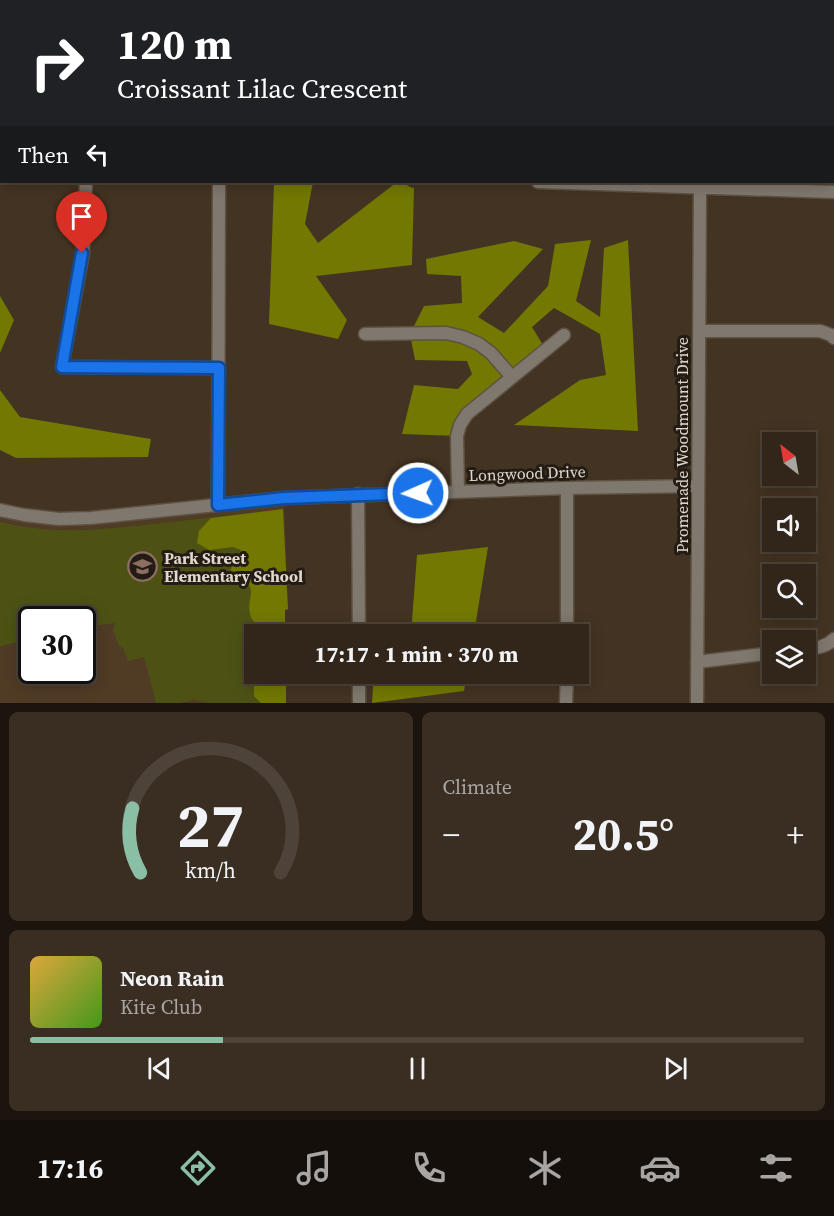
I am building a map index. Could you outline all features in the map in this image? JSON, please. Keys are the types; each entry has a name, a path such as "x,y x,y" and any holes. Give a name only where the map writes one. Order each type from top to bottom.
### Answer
{"street":[{"path":"86,183 82,253 62,367 219,368"},
{"path":"218,505 219,183"},
{"path":"564,183 829,189"},
{"name":"Promenade Woodmount Drive","path":"697,703 700,187"},
{"path":"699,332 820,331 834,338"},
{"path":"365,334 446,333 464,337 491,353 512,377"},
{"path":"458,491 457,436 460,425 467,414 564,335"},
{"name":"Longwood Drive","path":"0,510 59,519 91,518 284,498 358,494 698,486"},
{"path":"567,488 567,624"},
{"path":"358,494 359,624"},
{"path":"816,648 829,644 834,639"},
{"path":"697,662 762,654"},
{"path":"359,684 359,703"},
{"path":"566,703 567,684"}],"shaded area":[{"path":"274,183 313,183 305,224 318,243 396,183 403,183 414,188 412,265 316,276 347,320 338,339 269,324"},
{"path":"591,240 576,301 600,317 604,248 628,240 638,431 514,425 580,380 606,375 600,334 554,308 532,327 546,350 467,414 457,436 402,434 414,385 458,389 472,374 467,361 415,360 410,334 424,306 462,303 461,276 427,274 426,259 514,241 543,249 478,317 504,333 548,286 555,244"},
{"path":"0,296 14,320 0,353"},
{"path":"0,390 20,417 151,439 148,457 16,458 0,450"},
{"name":"Park Street Elementary School","path":"284,498 288,609 285,610 285,624 244,624 244,684 286,684 286,703 0,703 0,510 59,519"},
{"path":"283,509 288,609 285,610 285,624 255,624 251,617 250,587 242,576 235,580 229,573 241,550 233,547 209,550 197,543 199,531 211,518"},
{"path":"488,547 476,624 412,624 417,555"},
{"path":"254,684 286,684 286,703 261,703 254,696"},
{"path":"381,684 465,684 464,691 372,703 373,686"}],"green space":[{"name":"Park Street Elementary School","path":"264,511 265,624 244,624 244,684 274,684 274,703 208,703 194,700 179,703 156,703 144,657 128,661 113,630 115,623 96,626 96,606 18,606 18,642 0,646 0,522 57,530 167,522"}],"place":[{"name":"Park Street Elementary School","path":"143,567"}],"route":[{"path":"82,253 62,367 219,368 218,505 284,498 418,493"}]}
